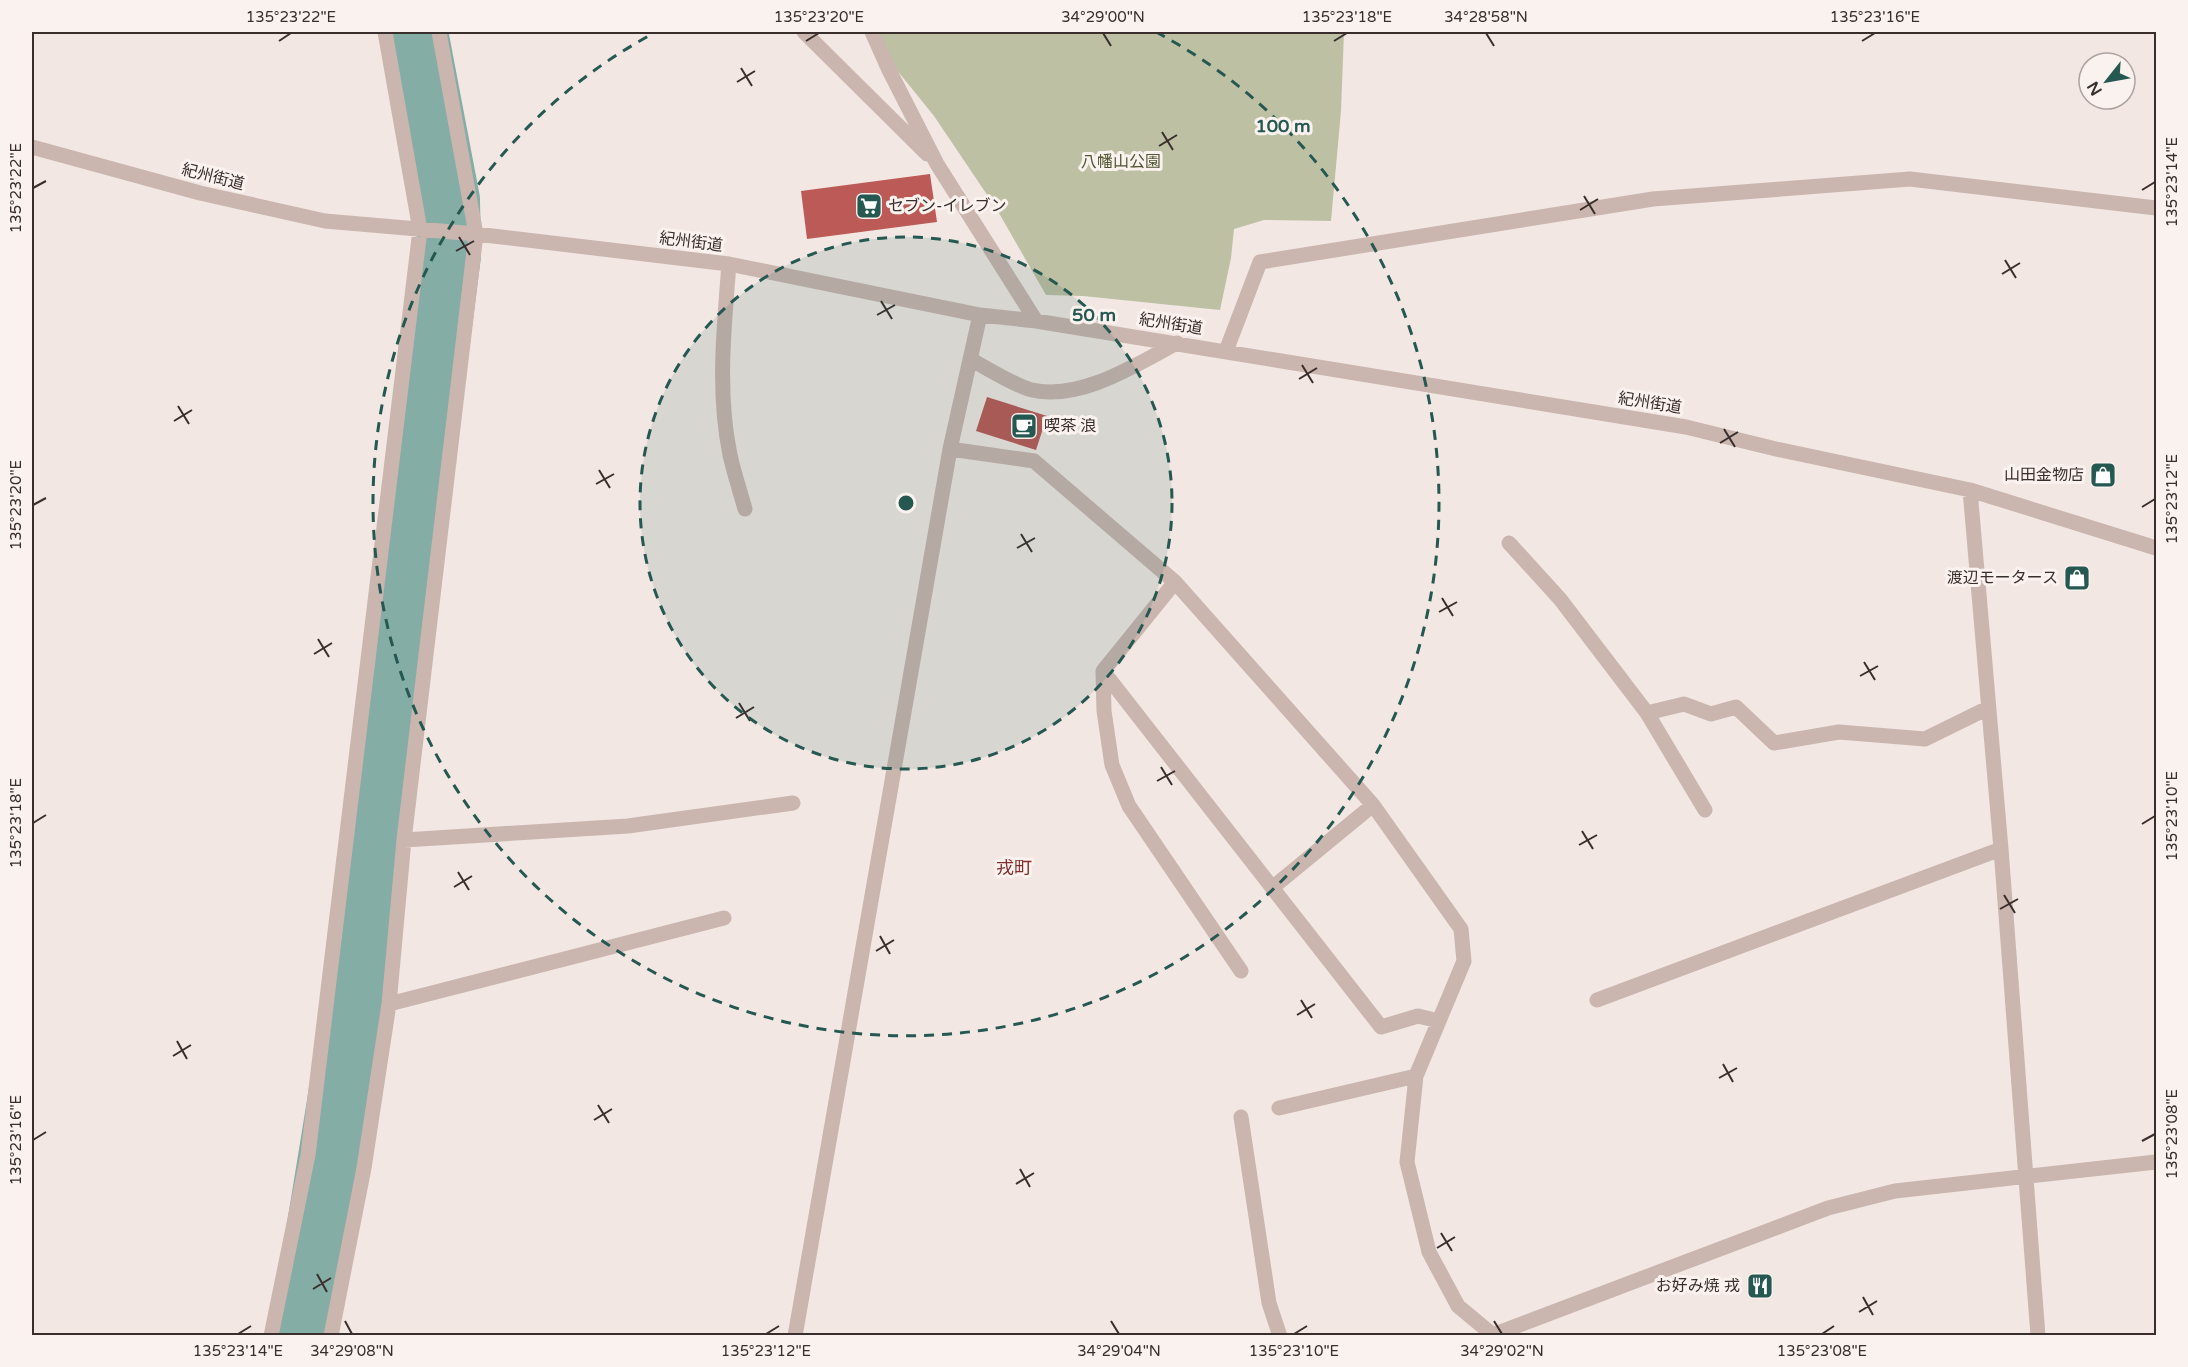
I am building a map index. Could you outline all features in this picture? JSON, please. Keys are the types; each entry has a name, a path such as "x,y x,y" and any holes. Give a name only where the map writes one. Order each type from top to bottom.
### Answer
{"street":[{"path":"271,1335 308,1155 423,231 385,32"},
{"path":"331,1335 364,1168 389,1004 404,840 476,234 439,32"},
{"path":"804,32 937,164"},
{"path":"872,32 937,164 1036,321"},
{"name":"紀州街道","path":"32,147 200,193 325,221 476,234 729,264 980,315 1036,321 1177,343 1686,427 1776,449 1970,490 2157,548"},
{"path":"1226,351 1260,262 1653,199 1910,179 2157,208"},
{"path":"729,264 722,354 724,412 730,455 745,509"},
{"path":"795,1335 950,449 980,315"},
{"path":"970,359 1030,390 1059,393 1109,378 1177,343"},
{"path":"950,449 1035,461 1175,582 1373,805 1461,929 1464,961 1416,1076 1407,1162 1429,1252 1458,1306 1493,1335 1828,1208 1895,1191 2157,1162"},
{"path":"1970,490 2001,849 2038,1335"},
{"path":"1509,543 1560,599 1647,713 1705,810"},
{"path":"1175,582 1103,671 1104,711 1112,765 1129,806 1241,970"},
{"path":"1103,671 1381,1027 1418,1016 1438,1022"},
{"path":"1647,713 1684,705 1711,714 1736,707 1774,743 1839,732 1925,739 1988,708"},
{"path":"404,840 628,826 793,803"},
{"path":"1272,888 1373,805"},
{"path":"1598,1000 2001,849"},
{"path":"389,1004 724,918"},
{"path":"1280,1108 1416,1076"},
{"path":"1241,1117 1269,1303 1280,1335"}],"green space":[{"name":"八幡山公園","path":"870,32 1344,32 1341,111 1331,221 1264,220 1234,229 1231,258 1220,310 1083,296 1046,295 996,208 934,116 875,43"}],"building":[{"name":"セブン-イレブン","path":"930,174 937,222 807,239 801,191"},
{"path":"987,397 1047,416 1036,450 976,431"}],"waterway":[{"path":"301,1336 344,1072 449,255 448,200 416,32"}],"place":[{"name":"セブン-イレブン","path":"869,206"},
{"name":"喫茶 浪","path":"1024,426"},
{"name":"山田金物店","path":"2103,475"},
{"name":"渡辺モータース","path":"2077,578"},
{"name":"お好み焼 戎","path":"1760,1286"}],"district":[{"name":"戎町","path":"1014,868"}]}
